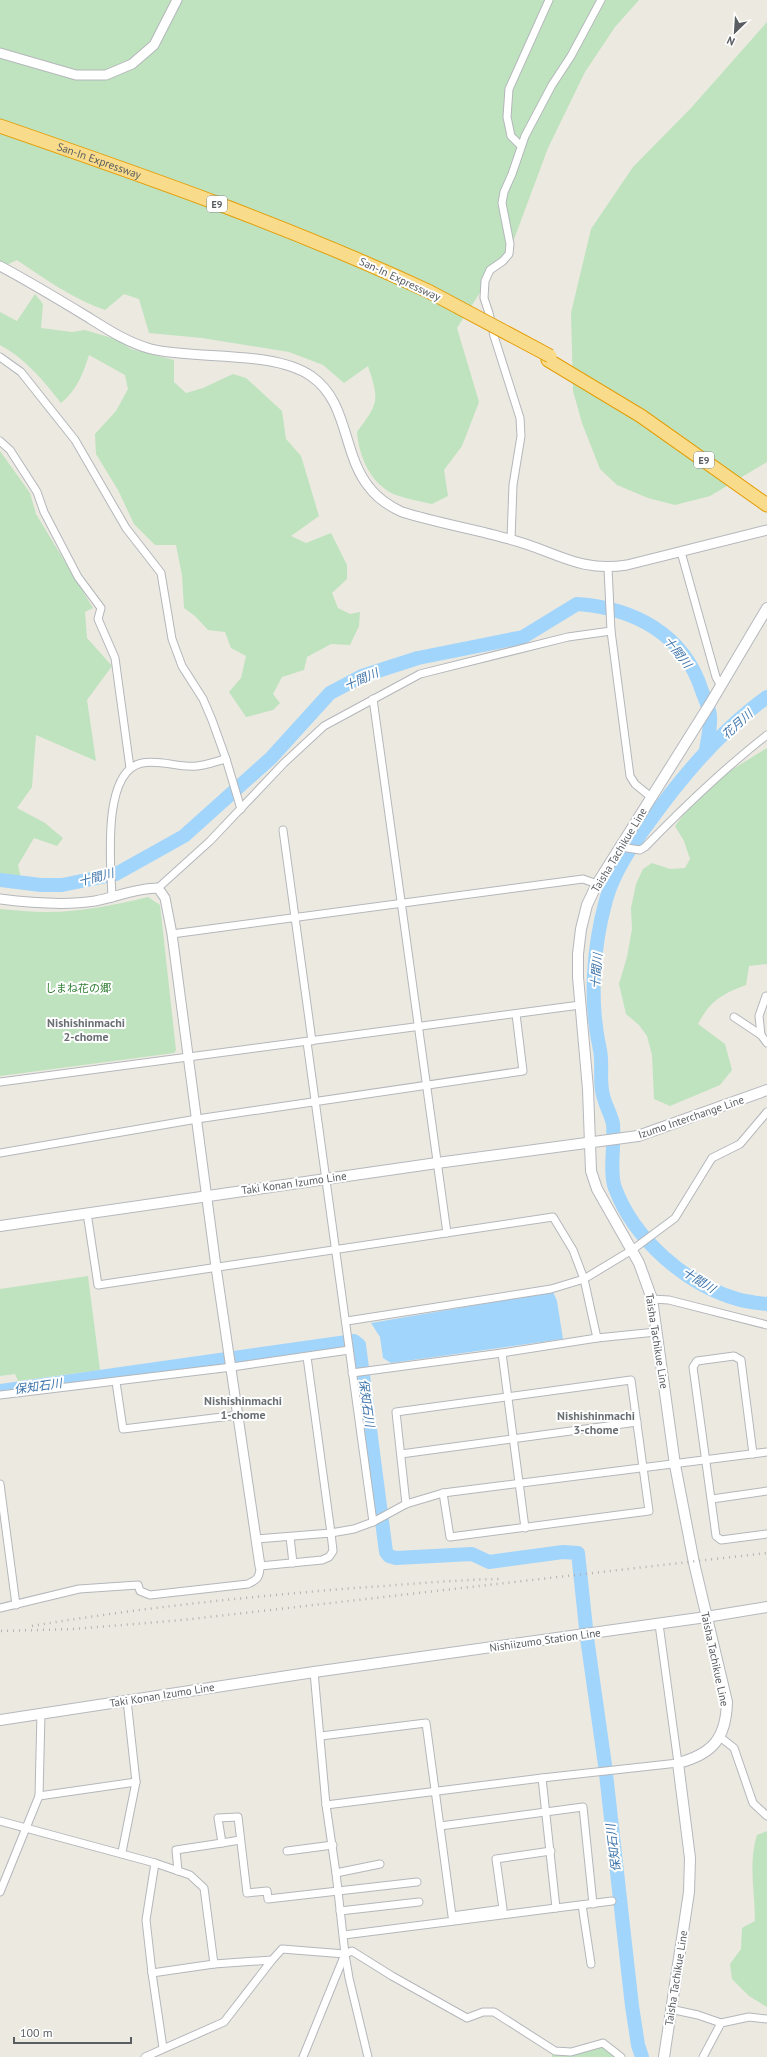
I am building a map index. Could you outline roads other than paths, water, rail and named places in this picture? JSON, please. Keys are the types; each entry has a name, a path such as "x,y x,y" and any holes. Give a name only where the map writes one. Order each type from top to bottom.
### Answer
{"highway":[{"name":"San-In Expressway","path":"0,126 253,217 342,252 429,294 549,358 642,414 767,500"},
{"name":"San-In Expressway","path":"0,132 248,221 429,294"},
{"name":"San-In Expressway","path":"642,414 767,506"}],"main road":[{"name":"Taisha Tachikue Line","path":"664,2057 670,2009 689,1892 690,1858 678,1763 694,1759 705,1753 720,1737 725,1724 727,1702 693,1558 675,1464 652,1299 646,1280 632,1250 597,1189 591,1171 588,1089 578,977 581,929 587,905 597,884 710,704 767,608"},
{"name":"Izumo Interchange Line","path":"589,1144 627,1138 670,1126 767,1090"},
{"name":"Taki Konan Izumo Line","path":"0,1226 326,1178 589,1144"},
{"name":"Nishiizumo Station Line","path":"319,1671 659,1624 767,1607"},
{"name":"Taki Konan Izumo Line","path":"0,1720 319,1671"}],"street":[{"path":"0,53 76,75 106,75 132,64 154,45 177,0"},
{"path":"521,146 511,136 507,117 509,89 549,0"},
{"path":"511,539 514,485 521,436 520,418 497,348 484,298 485,281 490,270 503,261 508,254 510,244 502,203 504,192 512,174 521,146 552,85 571,56 601,0"},
{"path":"0,266 133,343 167,352 267,361 289,365 311,376 330,396 339,412 357,465 368,486 378,498 389,506 402,512 511,539 565,560 587,566 608,568 682,552 767,530"},
{"path":"0,357 21,372 75,440 126,528 161,573 172,639 182,666 203,699 226,759 241,809"},
{"path":"0,440 10,450 37,492 44,512 78,577 100,608 98,620 115,658 130,768"},
{"path":"682,552 716,677 721,686"},
{"path":"608,568 611,631 630,776 635,784 651,797"},
{"path":"0,899 69,904 112,898 149,888 158,888 210,841 284,763 324,726 420,674 568,637 611,631"},
{"path":"373,699 402,904 417,1026 447,1233"},
{"path":"621,847 640,850 645,847 724,769 767,735"},
{"path":"112,898 111,870 113,802 118,786 130,768 141,763 156,762 196,766 226,759"},
{"path":"283,830 296,917 310,1041 315,1102 335,1250 347,1321 349,1350 373,1522"},
{"path":"172,934 583,879 597,884"},
{"path":"0,1608 79,1589 138,1584 140,1591 150,1595 248,1584 256,1581 260,1575 260,1566 232,1367 216,1267 172,934 165,898 158,888"},
{"path":"761,1035 759,1016 766,996"},
{"path":"0,1082 580,1005"},
{"path":"0,1153 197,1119 523,1071 516,1014"},
{"path":"734,1017 761,1035 767,1043"},
{"path":"347,1321 544,1290 584,1279 632,1250 675,1218 712,1158 740,1144 767,1112"},
{"path":"87,1213 98,1285 553,1217 573,1250 584,1279 597,1338"},
{"path":"652,1299 669,1300 767,1325"},
{"path":"352,1373 502,1353 597,1338 656,1332"},
{"path":"0,1394 116,1382 307,1357 349,1350"},
{"path":"502,1353 525,1528"},
{"path":"753,1454 741,1360 734,1356 697,1362 693,1367 716,1536 721,1540 767,1534"},
{"path":"260,1566 293,1563 329,1557 333,1551 307,1357"},
{"path":"406,1504 402,1454 396,1412 508,1395 631,1380 649,1511 450,1537 443,1493"},
{"path":"116,1382 123,1429 238,1415"},
{"path":"402,1454 637,1422"},
{"path":"256,1540 331,1533 354,1529 373,1522 406,1504 443,1493 519,1482 705,1461 767,1452"},
{"path":"0,1484 16,1605"},
{"path":"712,1499 767,1491"},
{"path":"290,1536 293,1563"},
{"path":"326,1805 542,1778 678,1763 659,1624"},
{"path":"319,1671 321,1736 326,1805 333,1845 345,1954 349,1978 368,2057"},
{"path":"122,1852 136,1782 127,1700"},
{"path":"0,1892 40,1796 41,1713"},
{"path":"321,1736 426,1723 452,1916 458,1918 503,1909 496,1859 551,1851"},
{"path":"720,1737 734,1748 753,1803 767,1816"},
{"path":"542,1778 544,1811 551,1851 556,1908"},
{"path":"40,1796 136,1782"},
{"path":"440,1826 583,1807 593,1904"},
{"path":"222,1843 218,1818 238,1817 247,1893 267,1891 268,1899 417,1882"},
{"path":"0,1821 122,1852 190,1875 204,1888 214,1964"},
{"path":"178,1871 176,1850 240,1840"},
{"path":"287,1851 333,1845"},
{"path":"155,1863 146,1920 163,2048"},
{"path":"336,1873 380,1864"},
{"path":"340,1911 419,1902"},
{"path":"344,1935 458,1918 612,1902"},
{"path":"582,1905 591,1964"},
{"path":"145,2057 224,2022 282,1949 345,1954 352,1951 392,1976 467,2018 483,2012 494,2012 555,2051 571,2052 603,2043 620,2057"},
{"path":"303,2057 345,1954"},
{"path":"152,1973 214,1964 272,1960"},
{"path":"670,2009 698,2015 721,2023 749,2018 767,2019"},
{"path":"703,2057 721,2023"}],"water":[{"path":"553,1292 557,1301 563,1339 391,1363 383,1358 380,1337 371,1323"}],"waterway":[{"name":"十間川","path":"0,880 41,885 62,885 116,874 184,836 271,758 330,693 362,676 418,658 523,637 577,604 618,611 637,618 670,639 683,654 694,671 706,701 710,717 706,751"},
{"name":"十間川","path":"767,697 734,724 689,770 637,839 625,858 609,889 606,900 595,955 594,975 594,1013 601,1056 602,1090 613,1124 613,1182 624,1207 648,1242 681,1271 718,1292 741,1300 767,1304"},
{"name":"保知石川","path":"0,1391 354,1341 359,1345 386,1552 389,1556 396,1558 472,1554 489,1562 563,1552 578,1553 586,1628"},
{"name":"保知石川","path":"587,1638 605,1765 632,2006 638,2045 642,2057"}],"railway":[{"path":"1,1631 74,1629 183,1620 767,1553"},
{"path":"32,1626 152,1608 233,1599 444,1581 499,1579"}],"district":[{"name":"Nishishinmachi 2-chome","path":"86,1029"},
{"name":"Nishishinmachi 1-chome","path":"243,1407"},
{"name":"Nishishinmachi 3-chome","path":"596,1422"}],"water label":[{"name":"花月川","path":"737,724"}],"park label":[{"name":"しまね花の郷","path":"78,988"}]}
